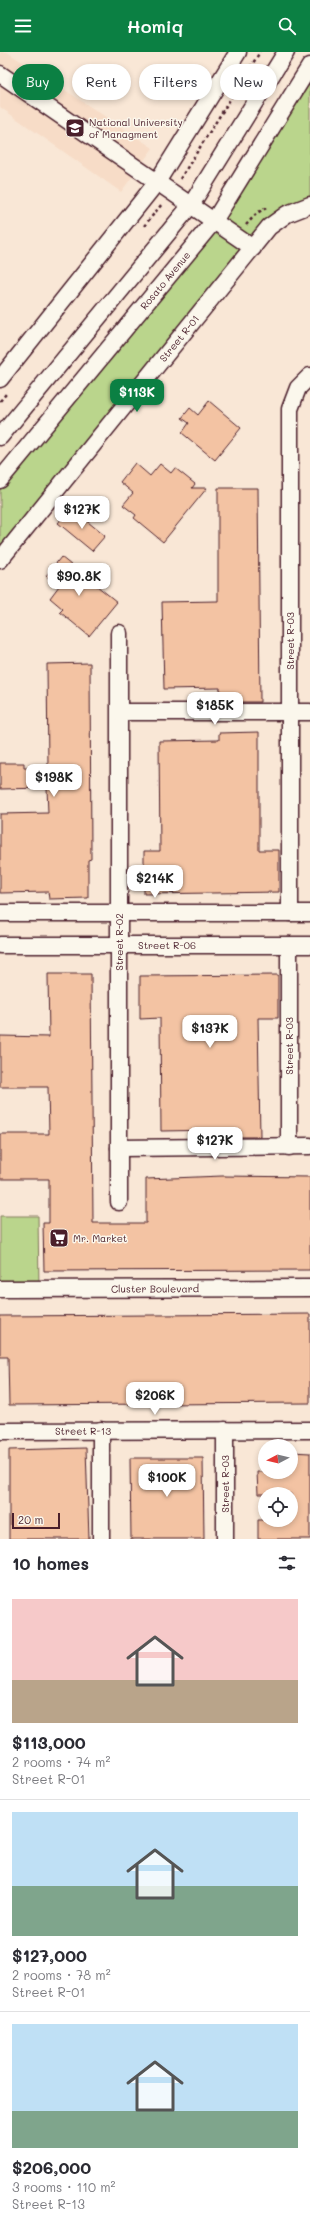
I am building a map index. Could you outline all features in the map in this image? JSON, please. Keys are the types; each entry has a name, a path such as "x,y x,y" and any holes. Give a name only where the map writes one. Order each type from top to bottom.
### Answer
{"street":[{"path":"0,379 157,182 238,52"},
{"path":"0,437 191,205 286,52"},
{"name":"Rosato Avenue","path":"0,480 214,221 310,66"},
{"path":"0,74 253,248"},
{"name":"Street R-01","path":"0,560 269,227 287,214 310,205"},
{"name":"Street R-03","path":"290,913 290,409 298,388 310,376"},
{"name":"Street R-02","path":"119,633 119,1202"},
{"path":"120,712 310,712"},
{"path":"0,913 310,913"},
{"name":"Street R-06","path":"0,945 310,945"},
{"name":"Street R-03","path":"289,945 289,1146"},
{"path":"119,1148 310,1146"},
{"name":"Cluster Boulevard","path":"0,1289 310,1288"},
{"path":"101,1430 101,1539"},
{"name":"Street R-03","path":"225,1430 225,1539"},
{"name":"Street R-13","path":"0,1431 310,1430"}],"shaded area":[{"name":"National University of Managment","path":"0,52 7,52 25,64 12,64 12,100 64,100 64,89 72,95 72,100 80,100 153,148 121,192 0,107"}],"green space":[{"path":"310,66 310,205 287,214 0,560 0,480 214,221"},
{"path":"0,1216 38,1216 39,1289 0,1289"}],"building":[{"path":"209,401 241,428 215,460 182,433 189,423 182,418 190,408 198,415"},
{"path":"135,463 150,476 160,464 171,473 175,468 195,484 192,488 207,488 163,542 134,518 136,515 123,505 133,493 120,482"},
{"path":"218,488 258,488 260,702 221,702 220,688 164,689 162,602 218,601"},
{"path":"71,508 105,536 92,551 58,523"},
{"path":"61,557 117,602 89,636 60,612 63,609 50,598 59,586 46,576"},
{"path":"90,663 91,859 88,860 88,898 49,899 48,892 0,893 0,814 48,813 47,788 0,789 0,763 24,763 24,768 48,768 47,664"},
{"path":"259,732 259,850 279,850 279,892 144,894 144,851 160,851 159,741 219,740 219,733"},
{"path":"48,974 91,974 93,1223 146,1223 146,1179 222,1176 310,1177 310,1270 44,1271 43,1223 49,1223 49,1179 0,1179 0,1134 49,1134 48,1087 0,1087 0,1036 49,1037"},
{"path":"278,975 278,1018 258,1018 260,1137 220,1137 220,1130 161,1131 160,1018 140,1019 140,976"},
{"path":"310,1314 310,1403 9,1405 8,1357 0,1357 0,1316"},
{"path":"86,1448 89,1539 9,1539 9,1450"},
{"path":"298,1452 310,1453 310,1539 258,1539 258,1527 298,1527 298,1487 258,1487 258,1494 257,1472 258,1479 298,1479"},
{"path":"130,1458 203,1458 204,1539 131,1539"}],"place":[{"name":"National University of Managment","path":"75,128"},
{"name":"Mr. Market","path":"59,1238"}]}
